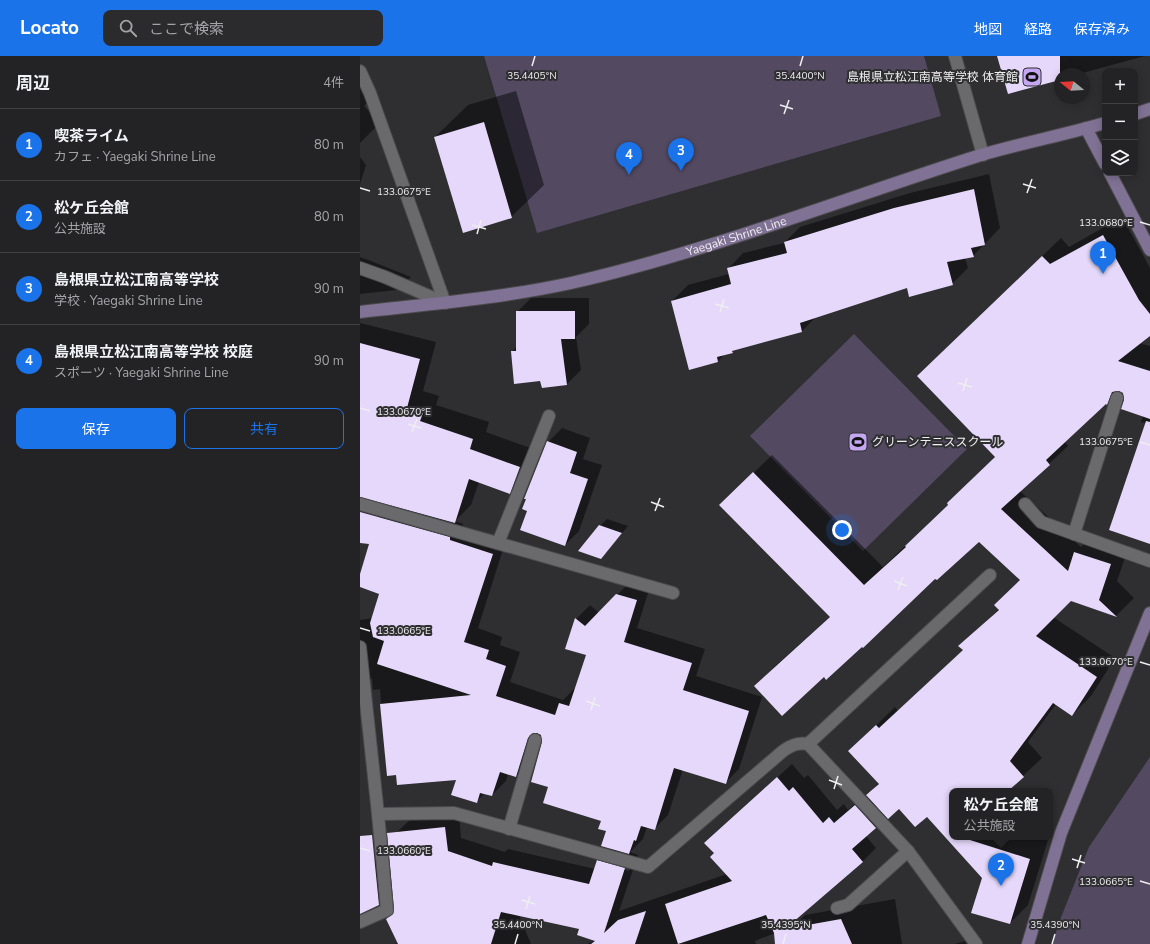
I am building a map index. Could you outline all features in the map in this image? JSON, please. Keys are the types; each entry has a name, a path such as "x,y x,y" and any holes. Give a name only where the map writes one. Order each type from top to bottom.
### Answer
{"main road":[{"path":"1138,113 1150,109"},
{"name":"Yaegaki Shrine Line","path":"360,312 445,303 524,292 629,269 789,220 983,155 1102,124"},
{"path":"1086,128 1102,158"},
{"path":"1112,176 1150,250"},
{"path":"1030,938 1061,833 1150,613"}],"street":[{"path":"955,56 983,155"},
{"path":"360,70 370,93 445,303"},
{"path":"360,268 445,303"},
{"path":"1074,534 1117,398"},
{"path":"498,543 549,416"},
{"path":"360,504 673,593"},
{"path":"1024,504 1041,522 1150,561"},
{"path":"378,814 454,813 648,867 783,751 795,744 808,744 990,575"},
{"path":"360,647 378,814 386,910 360,922"},
{"path":"509,829 535,740"},
{"path":"808,744 908,851 976,944"},
{"path":"837,908 848,905 908,851"},
{"path":"1030,938 1036,944"}],"shaded area":[{"path":"484,56 924,56 941,116 537,233"},
{"name":"グリーンテニススクール","path":"854,334 967,449 863,551 750,436"},
{"path":"1150,757 1150,944 1053,944 1058,925 1089,847"}],"building":[{"name":"島根県立松江南高等学校 体育館","path":"997,56 1060,56 1060,68 1054,68 1054,82 1008,94"},
{"path":"484,122 512,218 463,233 434,137"},
{"path":"974,189 985,245 971,248 974,257 947,262 953,285 909,297 907,288 800,323 802,332 732,351 733,353 717,357 718,362 689,370 671,301 731,284 727,268 787,253 784,242 894,208"},
{"path":"1103,235 1139,300 1150,314 1150,336 1118,361 1150,371 1150,419 1121,409 1124,400 1123,393 1119,391 1112,392 1107,405 1106,404 1046,460 1050,465 1001,509 1068,571 1074,552 1111,564 1099,600 1117,617 1071,601 1036,636 1097,677 1072,716 1053,703 1010,761 1024,777 1011,788 949,788 949,840 970,840 1030,859 1010,924 971,913 982,878 927,817 915,827 899,809 888,819 866,795 879,784 848,751 876,725 879,728 963,650 958,646 999,610 994,605 1020,580 979,542 937,580 935,579 863,648 862,647 826,680 824,677 782,716 754,686 830,617 719,505 753,472 864,585 906,547 905,546 948,505 947,503 995,457 917,376 1042,256 1050,264"},
{"path":"516,311 575,311 575,339 561,339 567,385 542,388 540,381 514,384 511,351 516,351"},
{"path":"360,343 420,359 407,408 423,413 420,421 473,439 470,449 520,467 510,494 469,479 455,523 360,497"},
{"path":"1146,421 1150,422 1150,544 1109,530"},
{"path":"547,441 577,452 570,473 588,479 565,546 520,530 527,511 522,509 526,499 524,499"},
{"path":"360,512 450,537 450,540 493,554 464,642 489,650 486,659 506,666 496,696 555,715 559,703 569,706 586,655 565,649 575,618 585,626 616,594 637,600 624,642 692,663 683,690 749,711 726,784 674,768 655,830 641,826 636,841 634,840 629,854 601,846 606,831 598,829 601,821 543,803 548,787 531,782 542,742 541,735 537,733 533,733 528,738 516,777 500,772 492,796 480,793 477,803 451,795 456,780 397,785 396,775 387,776 380,704 471,695 377,664 384,641 373,637 370,623 379,594 360,587 360,574 369,544 360,543"},
{"path":"599,525 622,533 601,559 578,551"},
{"path":"777,777 789,791 793,787 823,823 829,817 834,823 855,805 876,828 852,849 863,862 785,929 841,919 852,944 775,944 774,933 766,915 678,944 665,904 732,881 710,857 714,853 704,843"},
{"path":"445,827 448,851 492,866 493,862 589,884 597,860 625,868 604,933 618,920 646,911 635,944 591,944 595,941 577,935 579,929 501,912 491,944 398,944 386,919 393,914 394,909 387,833"},
{"path":"372,835 379,905 360,914 360,836"}],"place":[{"name":"島根県立松江南高等学校 体育館","path":"1032,77"},
{"name":"島根県立松江南高等学校","path":"681,171"},
{"name":"島根県立松江南高等学校 校庭","path":"629,175"},
{"name":"喫茶ライム","path":"1103,274"},
{"name":"グリーンテニススクール","path":"858,442"},
{"name":"松ケ丘会館","path":"1001,886"}]}
